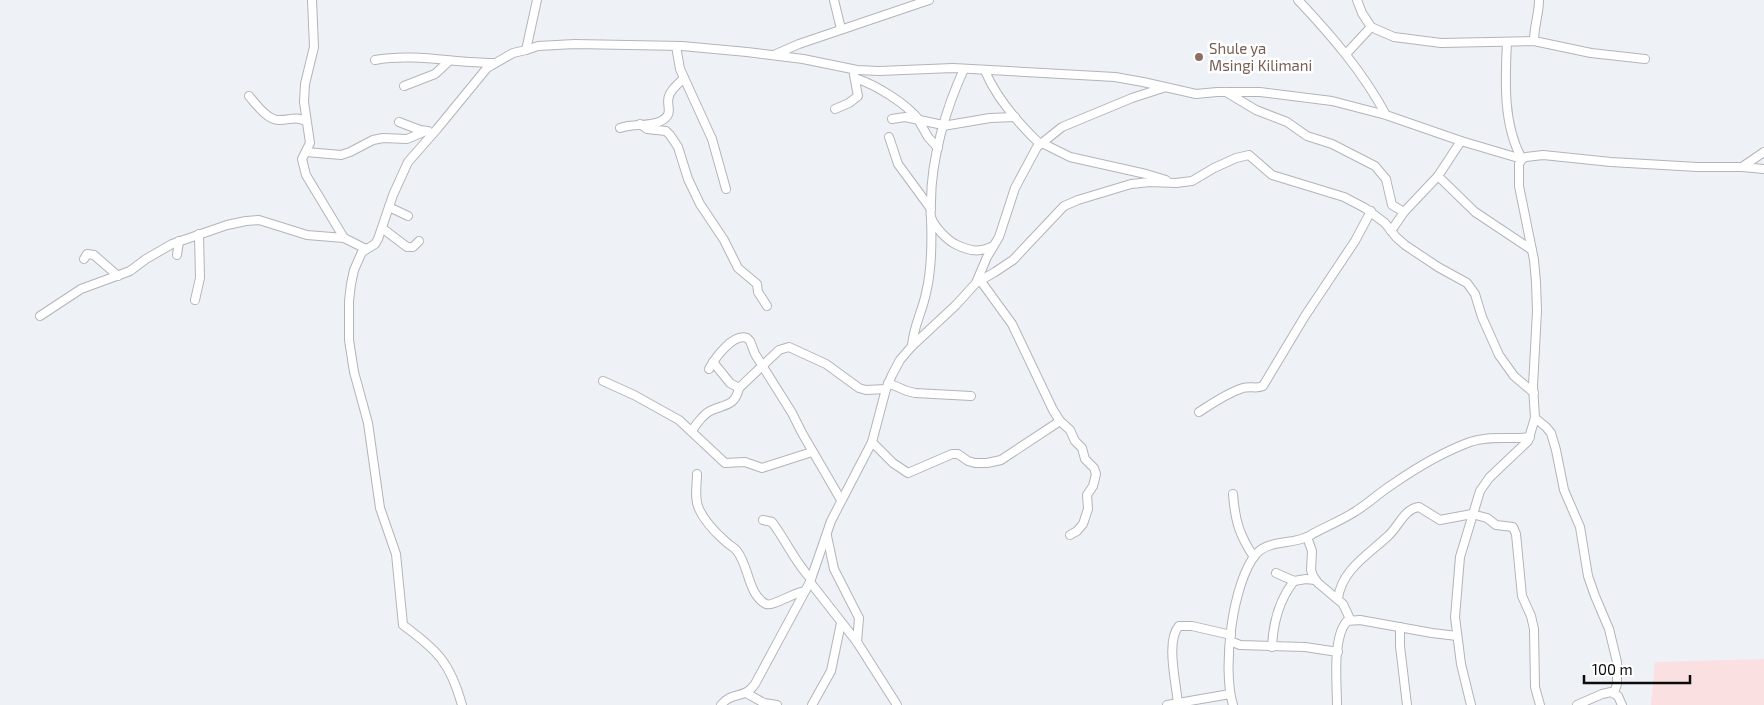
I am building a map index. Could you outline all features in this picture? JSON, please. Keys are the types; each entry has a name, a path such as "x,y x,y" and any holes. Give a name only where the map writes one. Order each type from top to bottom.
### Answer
{"street":[{"path":"312,0 314,47 305,84 304,102 310,143 302,159 306,175 344,238"},
{"path":"526,50 536,0"},
{"path":"774,55 841,29 929,0"},
{"path":"1298,0 1346,54 1386,115"},
{"path":"1357,0 1370,27 1394,37 1417,41 1455,43 1534,40 1591,53 1646,59"},
{"path":"1534,40 1539,0"},
{"path":"833,1 841,29"},
{"path":"1346,54 1370,27"},
{"path":"1471,705 1461,664 1455,617 1460,557 1472,514 1484,485 1523,447 1530,436 1535,418 1536,292 1532,250 1519,186 1518,171 1522,159 1514,143 1510,126 1506,42"},
{"path":"462,705 452,678 440,656 430,645 403,625 396,554 380,508 368,423 354,372 350,346 349,302 351,284 359,258 378,239 402,172 408,162 487,68 513,53 538,46 575,44 676,46 774,55 852,69 879,71 937,68 1115,77 1196,94 1260,92 1317,98 1386,115 1460,141 1522,159 1543,155 1611,162 1764,169"},
{"path":"676,46 680,69 712,139 726,188"},
{"path":"375,60 409,57 448,62 494,63"},
{"path":"404,86 435,74 448,62"},
{"path":"835,109 849,103 858,96 852,69"},
{"path":"912,346 915,325 922,308 930,273 932,242 931,195 938,148 943,126 964,69"},
{"path":"985,70 995,92 1015,117 1041,144 1070,157 1151,175 1176,183"},
{"path":"620,128 631,124 654,123 667,116 670,108 668,100 670,93 684,78"},
{"path":"855,78 878,89 911,111 928,137 938,148"},
{"path":"978,281 987,256 1003,228 1015,188 1027,163 1041,144 1062,127 1132,98 1164,88"},
{"path":"1226,92 1256,110 1293,126 1307,136 1332,144 1370,162 1380,169 1386,179 1392,205 1404,212"},
{"path":"249,96 265,113 275,119 281,120 294,117 306,121"},
{"path":"892,120 905,117 943,126 990,118 1015,117"},
{"path":"400,122 426,131"},
{"path":"640,124 647,129 666,131 674,140 688,180 700,204 724,240 738,268 757,284 760,295 767,306"},
{"path":"306,152 341,155 373,140 407,138 437,129"},
{"path":"889,137 898,164 931,209"},
{"path":"1391,230 1404,212 1438,176 1460,141"},
{"path":"1742,167 1764,152"},
{"path":"720,705 730,697 751,690 805,591 841,500 872,442 887,386 900,360 978,281 1013,260 1029,245 1056,213 1064,206 1078,200 1131,184 1150,182 1176,183 1195,180 1214,168 1236,158 1249,155 1272,174 1344,197 1371,211 1410,249 1470,286 1498,355 1514,376 1534,393"},
{"path":"1438,176 1475,212 1532,250"},
{"path":"389,207 408,216"},
{"path":"1199,412 1238,390 1263,386 1305,316 1355,241 1371,211"},
{"path":"931,217 944,236 951,242 964,248 974,251 986,250 995,245"},
{"path":"40,316 81,289 130,271 146,259 178,241 227,225 259,220 307,235 344,238 366,249"},
{"path":"382,228 407,247 413,247 419,241"},
{"path":"195,300 200,278 199,234"},
{"path":"177,255 178,241"},
{"path":"84,259 87,254 94,255 118,276"},
{"path":"978,281 1012,324 1053,410 1060,421 1072,433 1075,441 1083,451 1085,459 1094,468 1096,474 1093,486 1087,495 1088,509 1083,524 1070,534"},
{"path":"739,388 730,383 711,366 720,352 743,336 750,341 762,365 792,413 812,452 841,500"},
{"path":"692,432 709,411 729,404 739,388 762,365 779,350 789,347 826,364 860,388 866,390 887,386 915,393 971,396"},
{"path":"603,381 679,420 724,463 746,462 762,468 812,452"},
{"path":"1535,418 1551,433 1558,456 1564,490 1580,526 1588,576 1609,629 1617,662 1617,684 1614,693"},
{"path":"872,442 908,473 952,454 958,454 968,461 976,463 1001,460 1060,421"},
{"path":"1233,705 1228,675 1230,638 1242,584 1254,557 1264,548 1277,543 1296,541 1307,537 1355,512 1407,474 1468,443 1487,439 1530,436"},
{"path":"697,474 697,504 700,511 704,519 737,551 743,561 755,593 766,604 771,605 794,593 805,591"},
{"path":"1233,494 1238,528 1254,557"},
{"path":"1338,599 1341,583 1355,565 1390,535 1412,508 1419,507 1440,520 1472,514 1486,518 1496,525 1511,526 1514,529 1522,596 1531,616 1534,629 1535,687 1540,705"},
{"path":"763,520 772,522 788,545 794,560 856,642 896,705"},
{"path":"827,534 834,569 859,618 856,642"},
{"path":"1307,537 1312,551 1311,570 1315,580"},
{"path":"1276,573 1294,581"},
{"path":"1272,647 1274,623 1278,611 1289,587 1294,581 1306,578 1315,580 1338,599 1350,619"},
{"path":"1337,705 1338,652 1342,627 1350,619 1457,636"},
{"path":"812,705 831,671 841,623"},
{"path":"1178,704 1172,647 1176,630 1182,626 1192,626 1230,638 1240,645 1256,644 1338,652"},
{"path":"1400,627 1400,646 1407,705"},
{"path":"746,693 764,703 777,705"},
{"path":"1577,705 1602,694 1614,693 1618,696 1622,705"},
{"path":"1167,705 1230,694"}],"shaded area":[{"path":"1764,659 1764,705 1651,705 1655,662"}],"place":[{"name":"Shule ya Msingi Kilimani","path":"1199,57"}]}
